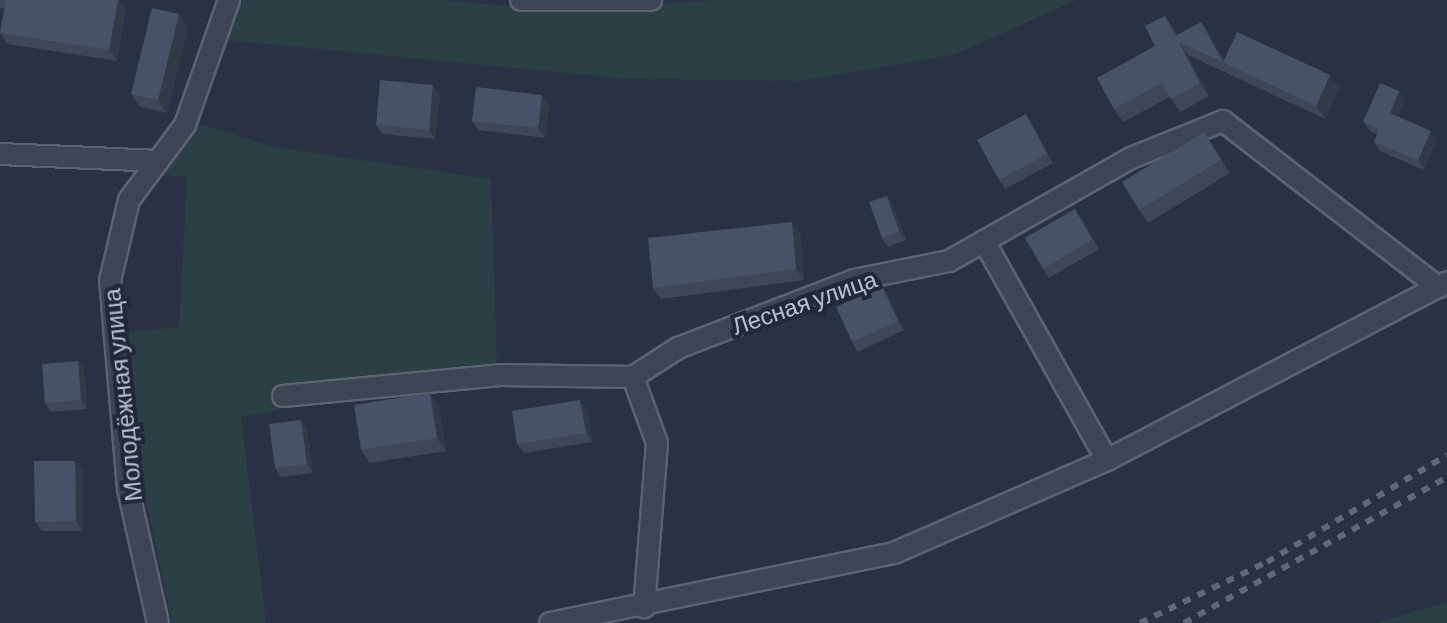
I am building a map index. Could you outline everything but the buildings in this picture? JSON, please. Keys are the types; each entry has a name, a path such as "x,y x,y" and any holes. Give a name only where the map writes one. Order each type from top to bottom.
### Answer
{"street":[{"name":"Молодёжная улица","path":"158,623 128,489 110,281 129,200 185,125 229,0"},
{"path":"521,0 651,0"},
{"name":"Лесная улица","path":"633,377 678,348 854,280 949,261 1131,158 1223,121 1443,284"},
{"path":"0,154 158,161"},
{"path":"984,241 1107,460"},
{"path":"550,623 644,607 894,553 1107,460 1443,284"},
{"path":"283,396 500,375 633,377 657,443 644,607"}],"green space":[{"path":"239,0 440,0 570,11 716,0 1076,0 956,54 801,81 628,79 226,40"},
{"path":"200,124 272,147 491,179 497,366 279,386 279,410 241,417 266,623 172,623 135,450 128,332 179,327 187,177 160,175"},
{"path":"1447,602 1447,623 1376,623"}],"railway":[{"path":"1140,623 1267,562 1447,455"},
{"path":"1184,623 1447,477"}]}
